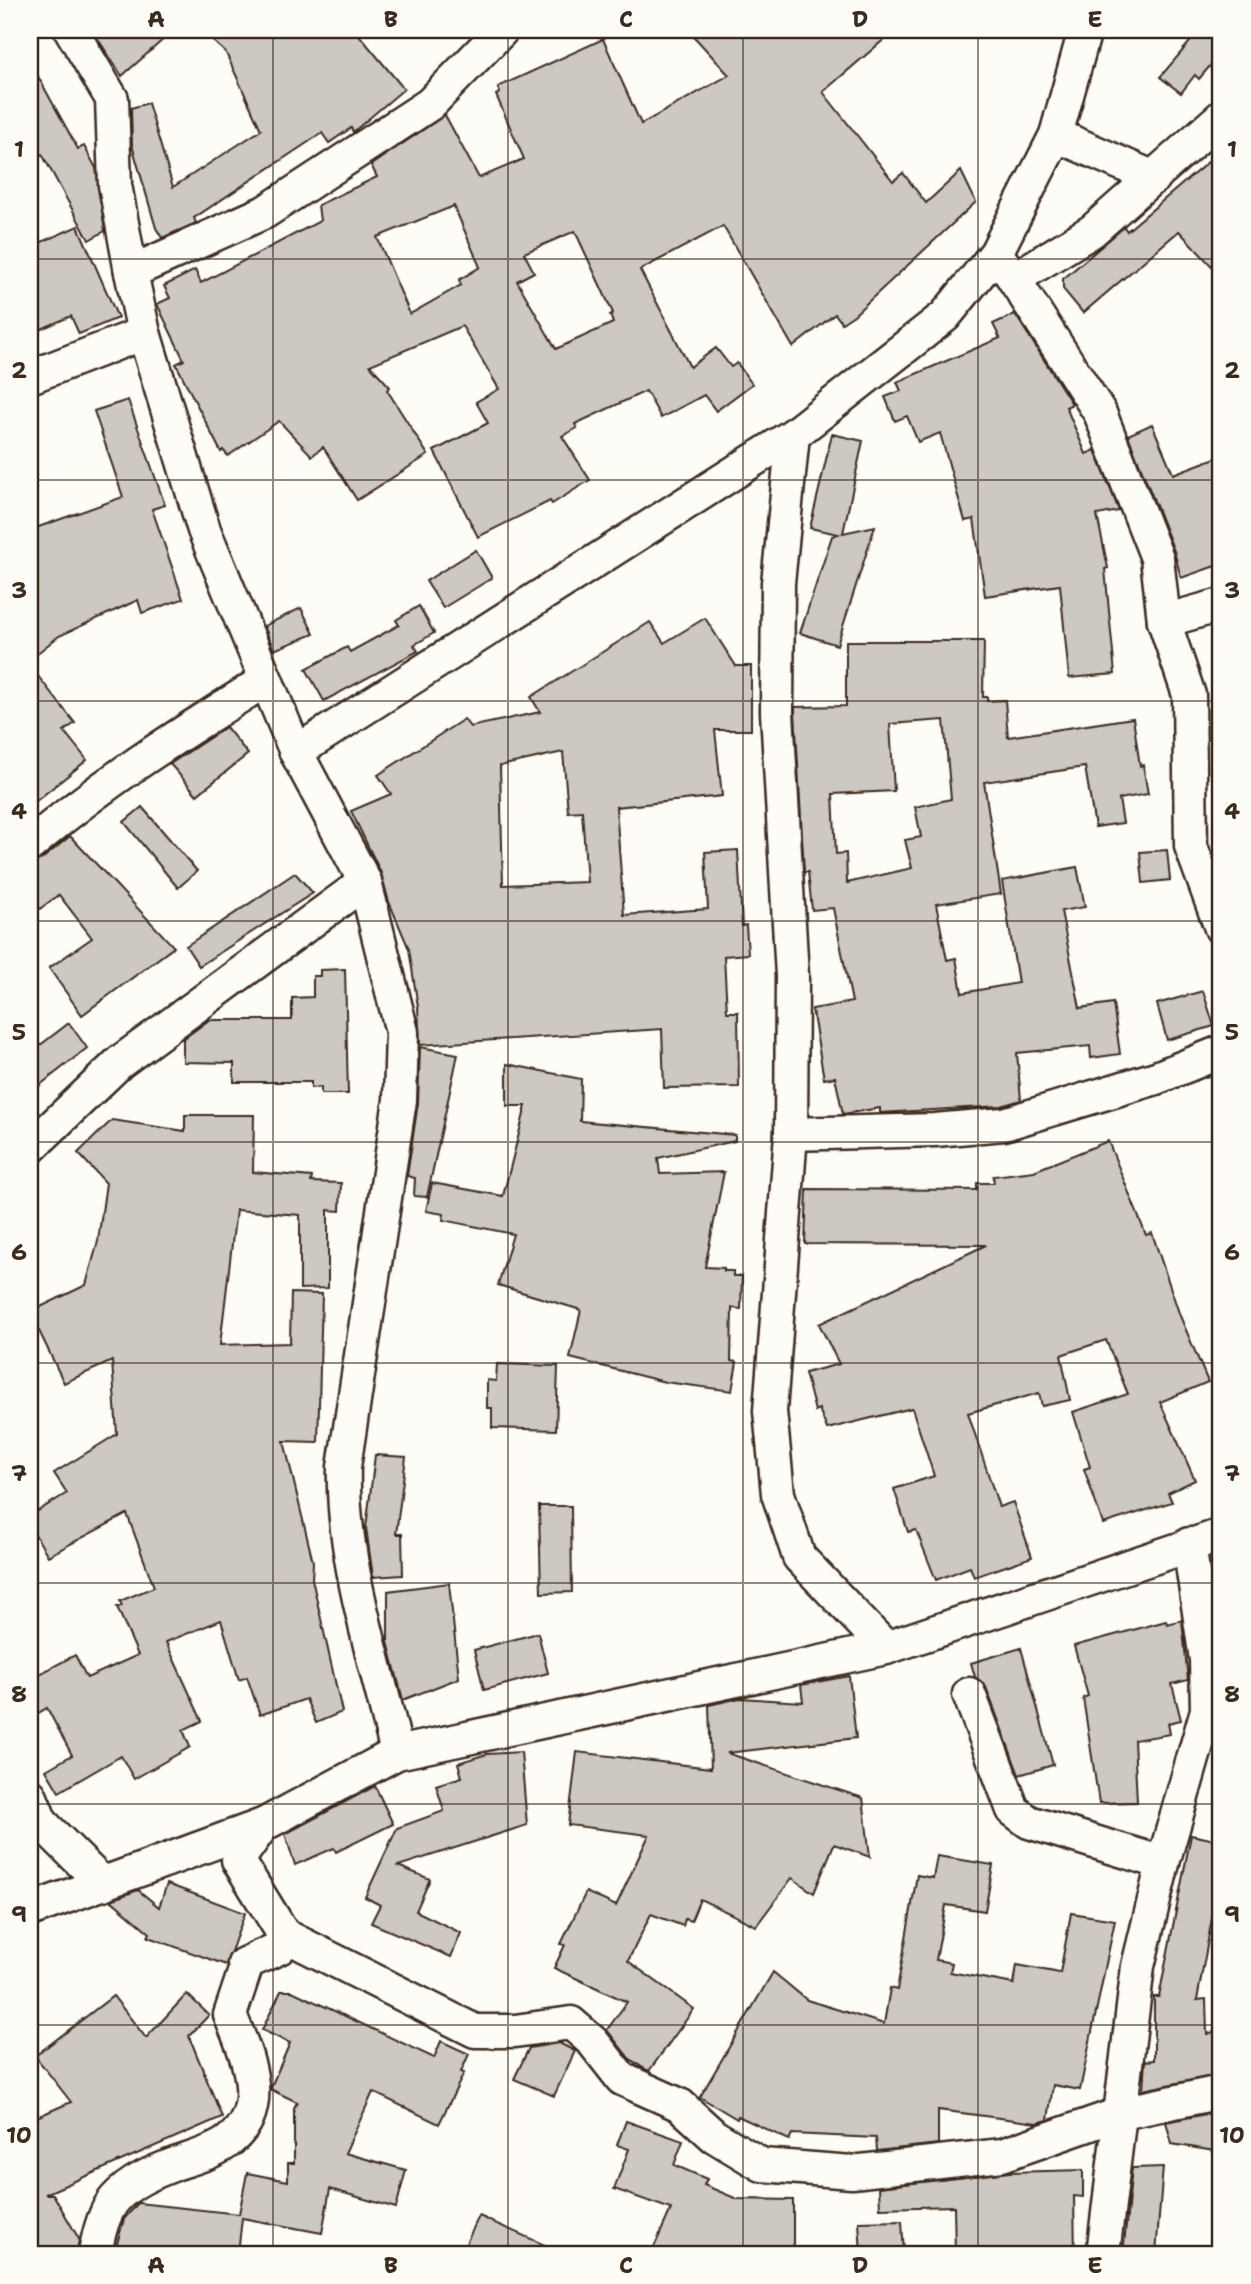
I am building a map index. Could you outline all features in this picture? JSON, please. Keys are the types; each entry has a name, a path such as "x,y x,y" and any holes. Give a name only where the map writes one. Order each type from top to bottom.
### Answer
{"street":[{"path":"71,30 112,99 115,185 144,333 204,530 296,752 365,883 402,1032 400,1100 344,1467 343,1505 349,1547 397,1753"},
{"path":"131,272 265,212 430,104 502,30"},
{"path":"296,752 793,435 945,316 996,253 1056,135 1085,30"},
{"path":"1014,279 1092,231 1221,117"},
{"path":"1056,135 1154,178"},
{"path":"996,253 1100,413 1157,558 1164,621 1189,695 1191,846 1221,928"},
{"path":"30,377 144,333"},
{"path":"793,435 778,583 777,712 792,976 791,1134 770,1410 778,1494 799,1557 886,1648"},
{"path":"1164,621 1221,605"},
{"path":"30,845 68,812 151,753 267,680"},
{"path":"30,1148 120,1062 365,883"},
{"path":"791,1134 935,1130 1004,1124 1156,1078 1221,1052"},
{"path":"30,1910 262,1825 397,1753 886,1648 1221,1535"},
{"path":"1103,2254 1138,1966 1163,1863 1207,1710 1206,1660 1189,1544"},
{"path":"969,1694 1013,1810 1028,1822 1163,1863"},
{"path":"30,1795 41,1822 103,1884"},
{"path":"262,1825 237,1860 284,1935 475,2031 516,2031 571,2023 593,2042 622,2078 680,2105 714,2136 762,2165 852,2172 1002,2155 1122,2113 1221,2092"},
{"path":"95,2254 102,2223 114,2200 132,2184 230,2140 244,2120 254,2095 249,2060 230,2015 246,1966 244,1964 279,1948 284,1935"}],"building":[{"path":"92,30 174,30 122,76"},
{"path":"201,30 355,30 404,89 353,132 351,128 329,143 322,133 194,218 196,223 162,238 156,228 132,145 131,108 148,103 173,187 261,130 226,53"},
{"path":"688,30 895,30 823,92 893,181 903,173 926,203 961,171 976,202 854,315 842,323 835,314 793,347 723,226 640,270 690,367 716,348 731,367 737,363 752,384 716,411 704,395 661,418 646,391 575,424 577,428 562,436 590,480 552,504 550,501 478,537 434,451 488,423 476,402 499,389 462,326 370,365 390,387 387,390 428,455 357,500 323,447 312,456 279,421 228,456 223,450 221,452 176,364 184,360 157,304 170,298 164,286 195,270 201,283 320,221 318,205 377,177 371,165 445,115 479,178 524,159 496,95 500,93 498,87 603,39 641,124 729,75","holes":["454,206 480,267 459,280 461,285 410,314 377,237","575,231 613,313 610,315 613,323 556,349 517,281 534,272 524,253"]},
{"path":"1200,30 1221,30 1221,53 1199,79 1195,75 1181,93 1160,77"},
{"path":"30,62 78,149 84,146 96,168 105,231 89,240 42,154 30,160"},
{"path":"1221,151 1221,276 1179,231 1083,313 1063,289 1063,279 1124,227 1127,231"},
{"path":"78,226 118,318 79,334 71,316 30,334 30,247"},
{"path":"1015,314 1072,404 1066,407 1086,454 1095,450 1119,511 1097,515 1108,568 1105,569 1115,674 1069,678 1060,585 985,596 974,519 965,521 940,433 918,442 907,416 895,421 885,397 901,391 897,382 1000,338 993,324"},
{"path":"128,400 165,505 152,509 183,599 142,613 138,600 59,636 30,659 30,530 123,497 94,411"},
{"path":"1152,424 1173,474 1221,456 1221,564 1181,578 1174,551 1128,435"},
{"path":"832,434 863,441 843,533 875,526 837,645 800,633 832,536 838,534 810,528"},
{"path":"476,550 492,578 443,608 426,581"},
{"path":"419,606 434,633 414,645 418,651 324,701 306,669 347,647 350,652 399,625 396,620"},
{"path":"301,608 314,634 274,650 264,626"},
{"path":"705,618 736,666 751,666 751,730 715,730 722,796 616,807 624,915 708,909 705,852 738,850 742,926 746,925 748,954 724,956 727,1012 738,1012 739,1087 664,1088 662,1029 420,1045 418,1007 409,949 389,902 381,873 351,811 391,794 378,775 464,719 470,727 540,712 531,697 650,622 664,643","holes":["563,752 568,812 582,811 587,882 503,885 500,766"]},
{"path":"846,641 984,641 983,697 987,697 987,701 1005,700 1008,737 1133,718 1140,766 1143,765 1148,794 1119,799 1123,823 1095,827 1085,767 984,782 1001,894 936,904 947,960 956,958 962,993 1018,983 1002,881 1077,867 1085,907 1061,911 1080,1008 1113,1003 1120,1054 1091,1058 1090,1046 1017,1053 1021,1100 1001,1106 880,1113 880,1108 843,1114 835,1077 824,1079 812,1009 852,1002 833,908 812,910 808,872 804,872 795,707 846,706","holes":["944,720 951,799 915,807 921,837 905,840 912,868 847,883 846,853 836,854 833,794 894,791 890,724"]},
{"path":"30,666 75,723 64,731 87,760 30,806"},
{"path":"226,727 248,754 197,795 170,764"},
{"path":"142,807 197,871 178,888 124,822"},
{"path":"70,836 174,947 82,1015 49,968 92,938 59,895 30,916 30,863 42,859"},
{"path":"1167,850 1170,880 1143,883 1140,852"},
{"path":"295,873 313,893 199,966 186,946"},
{"path":"345,969 348,1094 321,1094 321,1087 311,1088 311,1082 234,1082 234,1063 183,1062 183,1039 209,1020 292,1020 292,998 313,997 313,976 320,976 320,970"},
{"path":"1203,991 1214,1026 1167,1040 1157,1004"},
{"path":"69,1023 87,1048 30,1093 30,1053"},
{"path":"420,1047 458,1054 427,1197 414,1196 415,1178 407,1176 418,1103"},
{"path":"507,1064 581,1079 580,1121 735,1135 735,1141 658,1158 660,1174 724,1172 705,1267 724,1268 724,1271 733,1271 733,1276 742,1276 741,1309 732,1308 731,1361 737,1362 732,1391 665,1382 570,1358 581,1310 498,1285 513,1234 443,1220 444,1214 426,1211 432,1183 503,1196 526,1106 507,1106"},
{"path":"185,1115 254,1115 253,1172 312,1177 311,1182 341,1183 340,1211 328,1210 328,1288 300,1289 300,1215 236,1210 220,1345 290,1343 291,1293 322,1294 318,1442 284,1441 313,1562 312,1579 342,1712 316,1723 306,1699 260,1715 247,1677 239,1680 221,1620 166,1642 202,1721 183,1730 190,1747 134,1779 121,1756 59,1792 46,1770 72,1755 47,1708 30,1718 30,1679 75,1655 87,1678 138,1655 117,1607 122,1606 120,1601 154,1587 127,1514 48,1556 30,1526 30,1516 67,1493 54,1473 117,1434 112,1361 64,1383 30,1312 86,1285 98,1241 106,1183 78,1153 112,1120 185,1131"},
{"path":"1108,1141 1146,1235 1152,1233 1180,1316 1208,1382 1160,1402 1195,1480 1168,1493 1172,1502 1103,1524 1084,1469 1090,1467 1073,1412 1128,1394 1106,1340 1061,1355 1070,1400 1042,1406 1039,1393 968,1413 999,1507 1013,1502 1032,1557 974,1577 970,1567 936,1580 916,1530 908,1532 894,1489 934,1476 912,1408 827,1429 819,1409 815,1411 805,1373 839,1364 819,1324 986,1245 805,1244 807,1189 977,1190 977,1183 994,1183 993,1176 1034,1171"},
{"path":"497,1364 558,1366 556,1430 492,1428 492,1408 487,1408 487,1380 496,1381"},
{"path":"375,1455 406,1457 396,1534 402,1534 403,1575 373,1577 366,1528"},
{"path":"539,1506 571,1506 572,1592 541,1593"},
{"path":"449,1583 459,1678 403,1700 388,1642 388,1591"},
{"path":"1182,1620 1188,1680 1172,1684 1181,1720 1168,1723 1170,1734 1134,1740 1137,1802 1099,1803 1083,1698 1088,1696 1074,1646 1166,1621 1167,1624"},
{"path":"538,1633 548,1673 484,1690 474,1650"},
{"path":"1021,1648 1053,1765 1019,1775 986,1687 975,1677 971,1663"},
{"path":"849,1676 856,1738 727,1753 863,1798 870,1857 834,1844 814,1893 792,1878 756,1926 700,1899 691,1921 685,1919 683,1926 651,1914 628,1961 694,2009 649,2071 643,2068 629,2058 607,2030 627,2002 554,1968 565,1945 561,1944 586,1892 616,1906 649,1835 568,1825 577,1752 711,1768 709,1705 740,1698 803,1702 801,1685"},
{"path":"521,1752 527,1825 398,1866 430,1879 416,1911 461,1933 451,1957 371,1923 380,1905 365,1897 397,1828 444,1811 436,1785 462,1777 458,1763 487,1754"},
{"path":"375,1786 393,1824 336,1852 334,1848 295,1865 285,1834"},
{"path":"1191,1835 1221,1841 1221,1890 1217,1914 1213,1913 1197,2000 1206,1999 1207,2034 1221,2030 1221,2074 1143,2090 1145,2061 1154,2060 1154,1997 1159,1997"},
{"path":"937,1856 993,1865 985,1911 946,1905 936,1960 952,1963 950,1972 1014,1984 1017,1965 1060,1973 1071,1913 1115,1920 1080,2090 1053,2085 1048,2120 1037,2123 938,2110 938,2144 877,2151 876,2138 792,2134 789,2140 738,2116 737,2119 700,2097 773,1972 807,2000 884,2024 890,1988 897,1990 917,1875 933,1878"},
{"path":"167,1884 245,1913 226,1965 148,1937 150,1933 111,1900 138,1890 159,1907"},
{"path":"281,1991 292,1991 434,2058 441,2041 469,2054 461,2072 464,2073 439,2124 373,2092 345,2153 406,2170 396,2208 330,2189 322,2233 242,2218 238,2254 114,2254 124,2219 138,2203 239,2214 247,2173 288,2181 288,2163 294,2163 294,2108 297,2102 270,2089 290,2043 262,2030"},
{"path":"187,1994 209,2015 189,2036 222,2117 45,2194 53,2194 79,2239 77,2254 30,2254 30,2120 71,2102 35,2056 113,1996 146,2038"},
{"path":"559,2043 575,2051 554,2096 514,2079 529,2048"},
{"path":"1221,2111 1221,2152 1172,2144 1166,2122"},
{"path":"626,2121 683,2141 674,2165 707,2179 704,2185 737,2199 793,2200 793,2254 651,2254 671,2209 614,2189 629,2149 617,2145"},
{"path":"1163,2167 1156,2254 1123,2254 1132,2168"},
{"path":"1083,2170 1083,2197 1074,2196 1075,2254 955,2254 954,2206 880,2208 879,2187 1009,2172"},
{"path":"479,2216 565,2254 461,2254"},
{"path":"902,2221 904,2254 861,2254 859,2222"}]}
